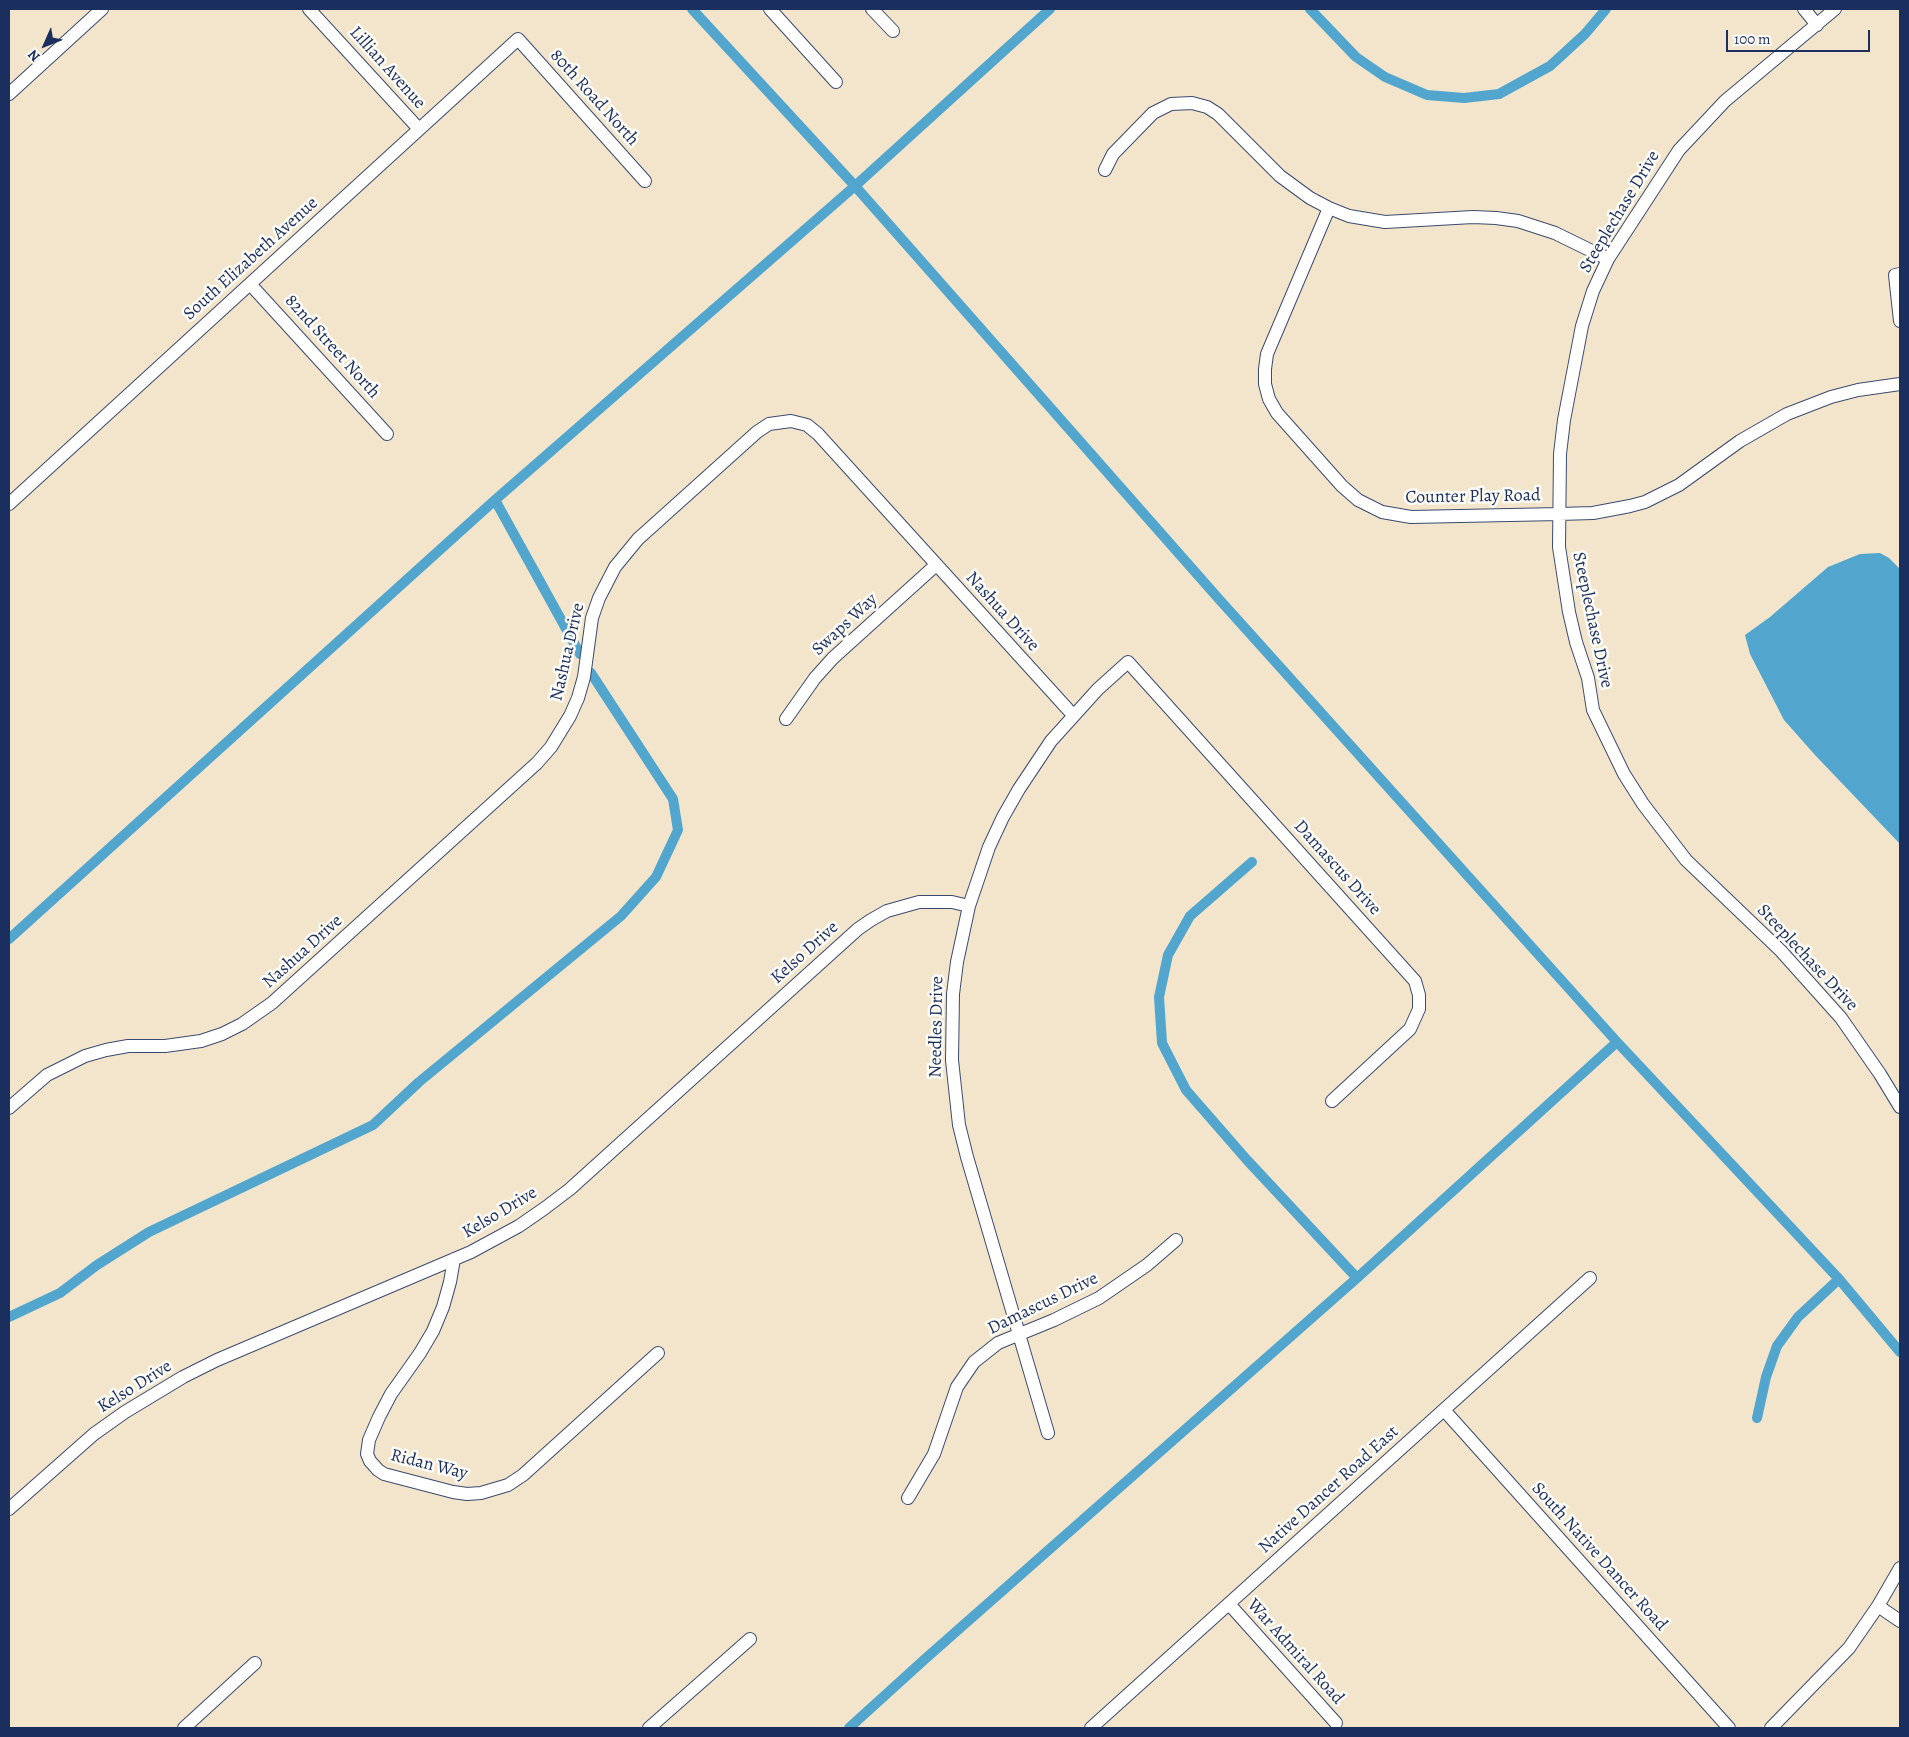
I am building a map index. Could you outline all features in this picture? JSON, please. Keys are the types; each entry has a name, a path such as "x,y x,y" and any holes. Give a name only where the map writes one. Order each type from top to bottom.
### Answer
{"street":[{"path":"9,94 102,9"},
{"name":"Lillian Avenue","path":"310,9 419,129"},
{"path":"770,9 836,82"},
{"path":"872,9 893,31"},
{"path":"1804,9 1817,25"},
{"name":"Steeplechase Drive","path":"1835,9 1725,101 1679,150 1608,258 1593,291 1582,326 1564,420 1560,454 1559,547 1569,612 1576,642 1588,678 1593,710 1624,774 1643,804 1686,860 1781,951 1841,1018 1880,1074 1900,1107"},
{"name":"South Elizabeth Avenue","path":"9,504 518,39"},
{"name":"80th Road North","path":"518,39 644,181"},
{"path":"1105,170 1113,154 1153,113 1171,104 1192,103 1206,107 1218,114 1286,181 1310,198 1349,216 1386,222 1473,217 1518,221 1555,233 1608,258"},
{"name":"Counter Play Road","path":"1329,208 1266,358 1265,384 1269,400 1277,413 1348,492 1364,504 1382,512 1411,517 1559,514 1616,510 1645,502 1679,485 1740,441 1787,414 1831,397 1858,390 1900,384"},
{"path":"1900,274 1895,275 1900,320"},
{"name":"82nd Street North","path":"250,284 387,434"},
{"name":"Nashua Drive","path":"9,1108 47,1076 85,1056 128,1046 166,1046 202,1041 242,1024 276,999 537,763 551,747 570,716 578,698 584,677 592,618 605,584 614,567 638,539 763,427 776,421 800,422 813,429 1073,715"},
{"name":"Swaps Way","path":"786,719 815,678 833,658 936,565"},
{"name":"Needles Drive","path":"1048,1433 967,1157 954,1093 951,1027 953,994 957,962 969,906 989,847 1019,789 1051,741 1073,715 1128,662"},
{"name":"Damascus Drive","path":"1128,662 1415,981 1419,995 1419,1009 1410,1029 1332,1101"},
{"name":"Kelso Drive","path":"9,1509 64,1458 94,1434 183,1377 217,1360 454,1259 519,1226 570,1189 858,929 871,920 887,911 919,902 952,902 969,906"},
{"name":"Damascus Drive","path":"908,1498 934,1454 943,1432 951,1402 965,1374 986,1352 998,1343 1054,1320 1099,1298 1147,1265 1176,1240"},
{"name":"Ridan Way","path":"454,1259 448,1290 433,1331 391,1394 369,1440 368,1454 370,1461 384,1474 467,1494 495,1490 508,1485 523,1476 658,1353"},
{"name":"Native Dancer Road East","path":"1091,1728 1590,1278"},
{"name":"South Native Dancer Road","path":"1444,1410 1729,1728"},
{"path":"1771,1728 1849,1648 1878,1606 1900,1568"},
{"name":"War Admiral Road","path":"1229,1604 1336,1723"},
{"path":"1878,1606 1900,1621"},
{"path":"649,1728 750,1639"},
{"path":"184,1728 255,1664"}],"water":[{"path":"1880,553 1889,558 1900,569 1900,844 1784,720 1750,654 1745,635 1770,617 1828,567 1860,554"}],"waterway":[{"path":"692,9 855,186 1218,598 1617,1042 1839,1279 1900,1352"},
{"path":"9,939 495,500 855,186 1050,9"},
{"path":"1310,9 1356,57 1385,77 1427,95 1464,98 1499,94 1550,66 1585,34 1606,9"},
{"path":"495,500 580,654"},
{"path":"9,1317 60,1293 97,1265 149,1232 373,1125 419,1082 621,916 656,877 678,830 673,799 591,673"},
{"path":"1252,862 1190,916 1168,955 1159,997 1162,1043 1186,1090 1247,1160 1357,1278"},
{"path":"849,1728 1357,1278 1617,1042"},
{"path":"1757,1418 1766,1377 1777,1346 1798,1317 1839,1279"}]}
